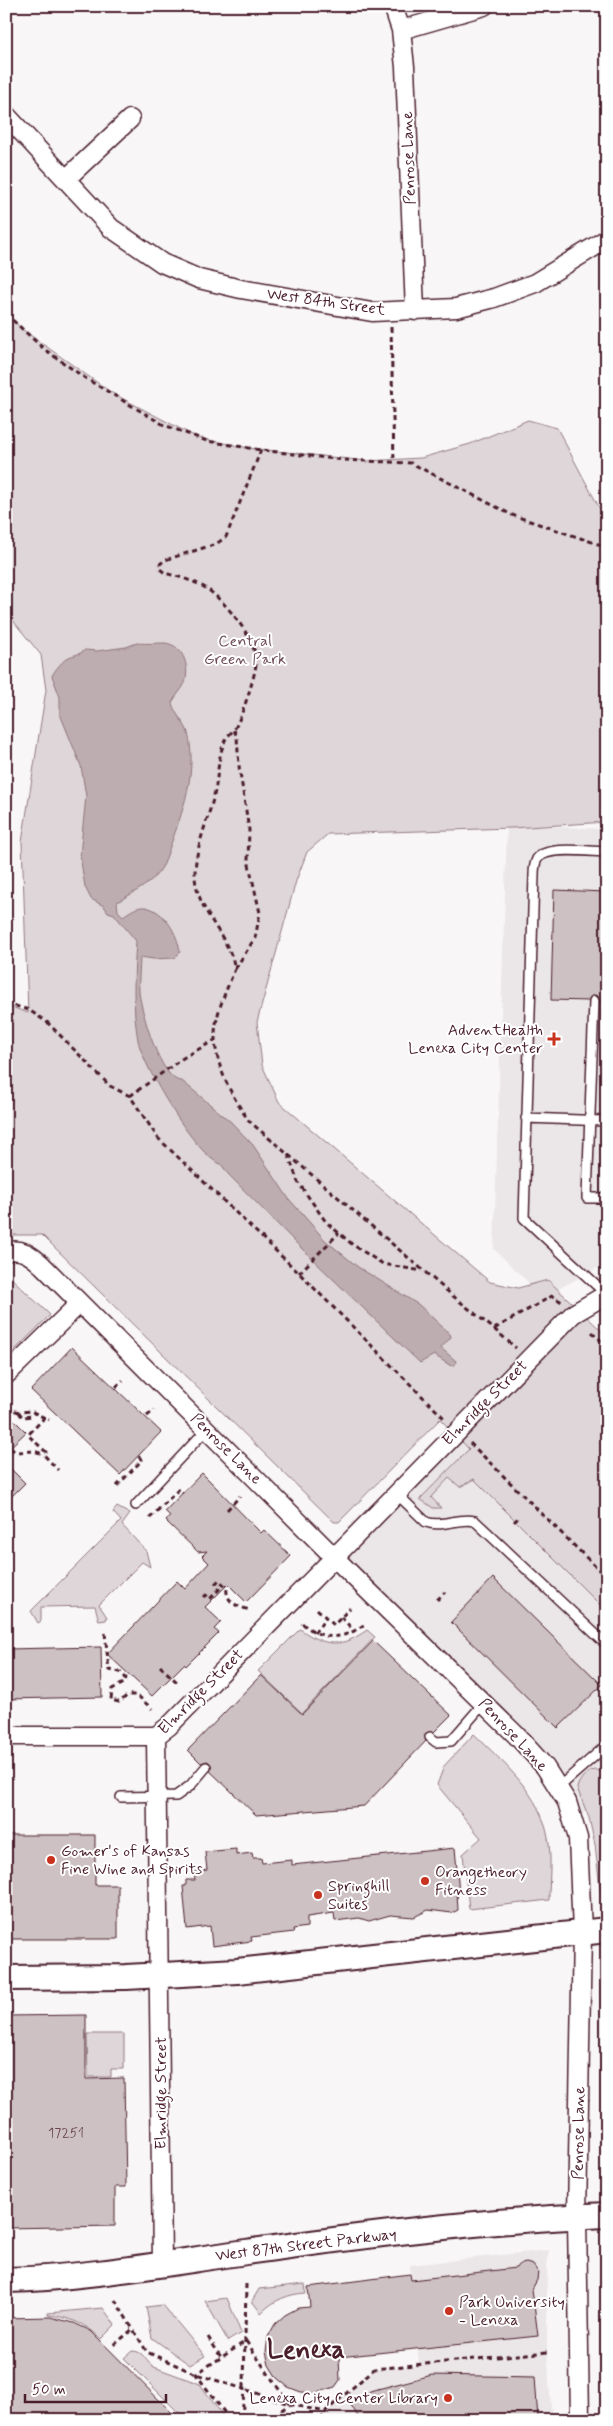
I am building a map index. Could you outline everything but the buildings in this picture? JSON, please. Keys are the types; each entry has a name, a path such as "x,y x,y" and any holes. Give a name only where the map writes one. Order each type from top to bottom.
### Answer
{"main road":[{"path":"6,1978 160,1976 247,1970 607,1930"},
{"name":"West 87th Street Parkway","path":"6,2280 97,2273 500,2221 607,2215"}],"street":[{"name":"Penrose Lane","path":"393,6 401,30 405,67 415,311"},
{"path":"401,30 484,6"},
{"name":"West 84th Street","path":"6,115 111,228 162,263 199,279 241,289 372,312 456,308 535,283 607,238"},
{"path":"66,179 130,119"},
{"name":"Penrose Lane","path":"6,1252 20,1250 32,1256 333,1556 484,1703 539,1760 559,1787 574,1820 578,1838 582,1932 577,2217 580,2420"},
{"name":"Elmridge Street","path":"162,2264 156,1736 169,1726 457,1431 568,1308 607,1294"},
{"path":"6,1375 80,1303"},
{"path":"6,1736 156,1736"}],"lane":[{"path":"607,852 555,851 544,853 536,860 524,1218 607,1294"},
{"path":"594,1001 587,1198 607,1198"},
{"path":"526,1118 607,1121"},
{"path":"136,1504 207,1429"},
{"path":"396,1493 426,1522 432,1524 466,1519 475,1521 607,1645"},
{"path":"430,1737 436,1742 451,1741 484,1703"},
{"path":"559,1787 607,1745"},
{"path":"121,1797 176,1796 190,1786 206,1768"}],"path":[{"path":"391,312 394,462"},
{"path":"6,314 44,349 85,378 164,424 207,441 343,460 411,463 512,515 607,547"},
{"path":"235,969 226,941 206,913 200,899 195,873 202,835 215,788 220,755 228,734 234,730 256,664 255,651 232,613 208,589 165,573 160,569 160,564 165,560 216,544 226,537 261,450"},
{"path":"234,730 238,736 239,766 248,816 248,860 260,913 255,938 235,969 221,1005 215,1040 220,1063 239,1107 249,1120 288,1154 517,1348"},
{"path":"6,1003 29,1010 48,1023 110,1086 130,1096 158,1138 299,1273 607,1578"},
{"path":"130,1096 183,1058 215,1040"},
{"path":"288,1154 298,1182 326,1222 339,1234 383,1264 424,1271"},
{"path":"299,1273 339,1234"},
{"path":"494,1329 552,1296 568,1308"},
{"path":"592,1332 607,1346"},
{"path":"116,1387 123,1380"},
{"path":"6,1408 18,1412 35,1412 49,1420"},
{"path":"147,1416 154,1410"},
{"path":"18,1412 22,1417 28,1418 35,1412"},
{"path":"44,1456 46,1452 28,1435 45,1417"},
{"path":"10,1448 20,1452 36,1450 58,1470"},
{"path":"118,1486 142,1460 138,1456"},
{"path":"150,1518 179,1488 183,1493"},
{"path":"227,1510 240,1496"},
{"path":"514,1522 520,1516"},
{"path":"215,1584 219,1580 227,1588 230,1600 236,1606 250,1610"},
{"path":"204,1597 206,1595 210,1599 224,1584"},
{"path":"437,1600 445,1592"},
{"path":"316,1609 334,1625 350,1608"},
{"path":"314,1633 326,1618"},
{"path":"341,1618 355,1632"},
{"path":"302,1623 314,1633 331,1637 355,1632 366,1623"},
{"path":"105,1633 109,1670 125,1673 124,1683 112,1689 111,1700 119,1702 128,1694 137,1694 152,1709"},
{"path":"160,1666 178,1683"},
{"path":"242,2420 246,2341 246,2284"},
{"path":"115,2300 147,2352 196,2374 289,2404 325,2412"},
{"path":"114,2345 133,2329"},
{"path":"208,2337 221,2357"},
{"path":"196,2374 246,2341"},
{"path":"246,2341 289,2404"},
{"path":"321,2420 325,2412 374,2369 547,2352"},
{"path":"196,2374 230,2420"},
{"path":"266,2420 289,2404"}],"shaded area":[{"path":"137,643 165,643 172,645 177,648 184,658 187,671 185,683 172,703 187,729 191,750 191,767 185,800 164,864 155,877 144,886 117,902 118,911 123,916 139,907 152,909 159,913 169,924 179,945 180,952 175,958 153,959 140,957 139,988 153,1044 167,1070 174,1078 182,1081 230,1121 253,1145 289,1199 325,1240 358,1267 419,1305 450,1334 451,1337 441,1348 456,1361 455,1365 451,1366 434,1355 420,1363 306,1253 228,1174 221,1164 198,1146 172,1109 149,1069 138,1040 136,1028 134,978 136,941 114,914 108,912 104,906 91,899 85,887 80,855 86,796 81,766 60,714 60,697 52,676 67,658 85,650 97,651 126,647"},
{"name":"AdventHealth Lenexa City Center","path":"507,825 607,829 607,1263 543,1297 494,1249"},
{"path":"457,1433 607,1585 607,1791 576,1820 569,1801 338,1556"},
{"path":"549,2250 547,2267 547,2352 552,2420 329,2420 325,2412 374,2369 419,2365 410,2265"}],"green space":[{"name":"Central Green Park","path":"6,313 23,330 112,393 198,438 249,448 367,461 421,458 470,444 528,420 557,428 601,511 607,516 607,822 511,828 328,834 307,852 296,881 257,1022 262,1065 279,1102 490,1282 518,1288 548,1280 607,1336 607,1612 474,1479 460,1487 449,1478 431,1497 441,1508 433,1508 420,1499 469,1449 440,1419 339,1522 334,1522 42,1235 6,1235 6,1005 28,1013 22,842 46,690 41,655 6,612"},
{"path":"6,1273 50,1315 6,1359"},
{"path":"117,1507 130,1514 122,1525 146,1551 150,1567 142,1562 99,1605 107,1617 106,1620 99,1621 95,1606 41,1607 41,1621 38,1623 31,1611 121,1521 113,1512"},
{"path":"300,1629 318,1639 334,1643 350,1640 367,1630 375,1637 302,1713 258,1671"},
{"path":"474,1734 509,1768 538,1808 544,1822 549,1846 549,1900 469,1909 463,1854 481,1838 437,1785 444,1766"},
{"path":"596,1770 607,1773 607,1908 602,1905 595,1845 589,1818 577,1788 584,1776"},
{"path":"87,2034 124,2034 124,2069 111,2069 111,2077 88,2077"},
{"path":"305,2284 306,2293 282,2298 261,2313 252,2301 259,2289"},
{"path":"227,2298 241,2333 228,2341 205,2301"},
{"path":"163,2305 205,2356 190,2365 152,2338 146,2307"},
{"path":"103,2308 115,2325 101,2339 90,2329 77,2322 63,2317 48,2315 48,2313"},
{"path":"132,2351 142,2354 154,2367 200,2384 226,2420 186,2420 124,2358"}],"place":[{"name":"AdventHealth Lenexa City Center","path":"554,1039"},
{"name":"Gomer's of Kansas Fine Wine and Spirits","path":"51,1860"},
{"name":"Orangetheory Fitness","path":"425,1881"},
{"name":"Springhill Suites","path":"318,1895"},
{"name":"Park University - Lenexa","path":"449,2311"},
{"name":"Lenexa City Center Library","path":"448,2398"}],"district":[{"name":"Lenexa","path":"306,2351"}]}
